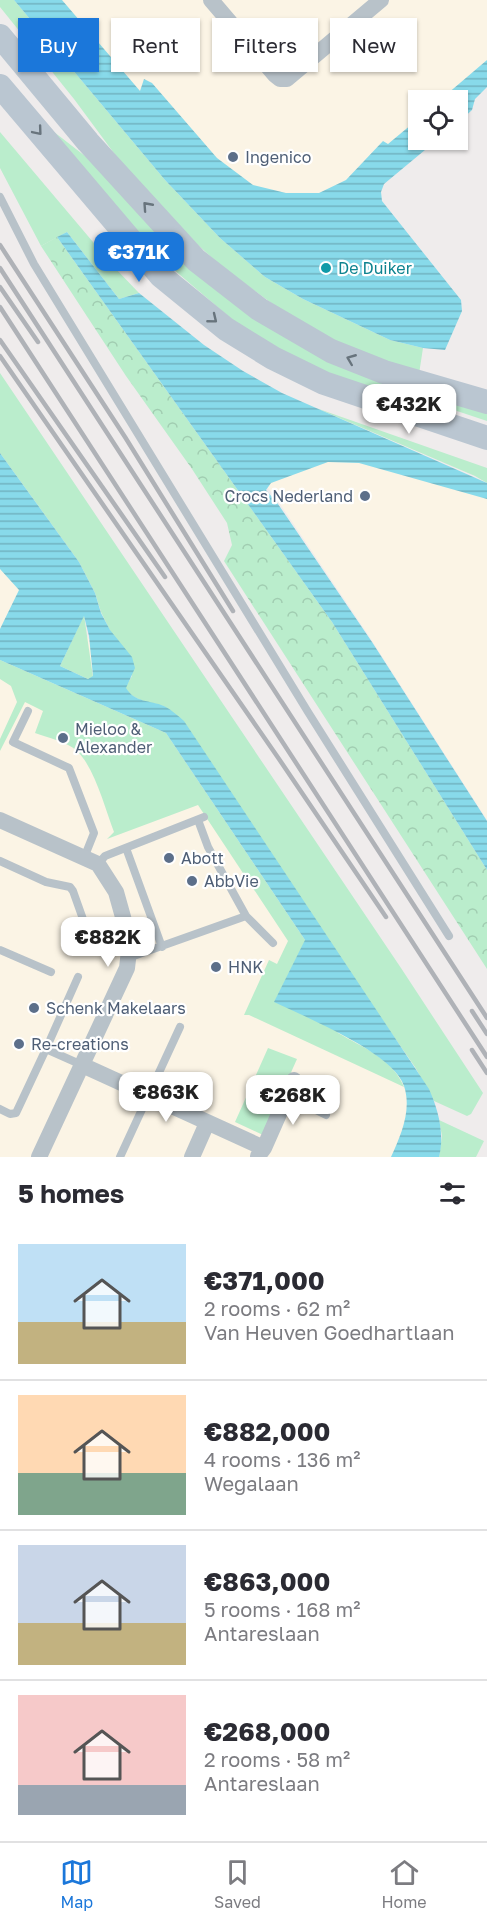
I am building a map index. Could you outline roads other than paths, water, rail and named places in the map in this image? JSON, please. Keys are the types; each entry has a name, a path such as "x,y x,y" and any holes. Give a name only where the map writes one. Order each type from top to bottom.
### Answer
{"main road":[{"path":"0,36 88,141 196,260 259,309 342,355 384,372 487,402"},
{"path":"0,86 161,276 226,329 273,358 324,383 487,438"}],"street":[{"path":"211,0 274,75 280,79 286,79 381,0"},
{"path":"0,819 91,861 116,892 130,942 127,968 39,1157"},
{"path":"82,1065 207,1123 261,1152 294,1080"},
{"path":"192,1157 207,1123"}],"lane":[{"path":"0,197 40,274 314,722 449,936"},
{"path":"28,711 13,742 69,768 94,833 91,861 201,819 208,847 246,916 273,943"},
{"path":"126,848 162,946"},
{"path":"0,861 46,882 70,887 94,950"},
{"path":"128,958 246,916"},
{"path":"0,950 51,972"},
{"path":"0,1109 10,1114 16,1113 78,977"},
{"path":"120,1157 180,1027"},
{"path":"46,1049 82,1065"},
{"path":"287,1096 326,1114"}],"water":[{"path":"14,0 62,0 77,18 29,18"},
{"path":"99,43 111,57 111,72 124,72 140,91 144,79 152,83 217,158 253,185 286,193 319,193 346,180 383,141 388,144 408,127 408,150 425,150 384,184 381,192 382,201 461,300 462,311 445,350 423,348 390,340 303,299 265,277 220,238 165,180 74,72 99,72"},
{"path":"487,60 487,87 475,99 472,110 468,114 468,90 452,90"},
{"path":"67,232 119,299 139,293 204,345 282,393 487,483 487,499 359,463 328,462 271,483 266,490 278,504 372,642 487,821 487,870 332,622 57,237"},
{"path":"0,453 79,562 110,630 132,657 135,668 126,688 134,696 164,706 184,721 429,1089 440,1122 439,1157 391,1157 402,1131 407,1104 404,1086 397,1074 384,1061 347,1037 274,1002 305,940 166,733 0,660 0,629 19,590 0,569","holes":["84,616 89,636 93,676 88,679 60,666"]}],"railway":[{"path":"0,245 125,437 233,611"},
{"path":"0,268 487,1018"},
{"path":"0,287 38,342"},
{"path":"0,307 487,1057"},
{"path":"0,340 165,577"},
{"path":"0,356 386,917"},
{"path":"472,1011 487,1034"},
{"path":"472,1050 487,1073"}],"place":[{"name":"Ingenico","path":"233,157"},
{"name":"De Duiker","path":"326,268"},
{"name":"Crocs Nederland","path":"365,496"},
{"name":"Mieloo & Alexander","path":"63,738"},
{"name":"Abott","path":"169,858"},
{"name":"AbbVie","path":"192,881"},
{"name":"HNK","path":"216,967"},
{"name":"Schenk Makelaars","path":"34,1008"},
{"name":"Re-creations","path":"19,1044"}]}
